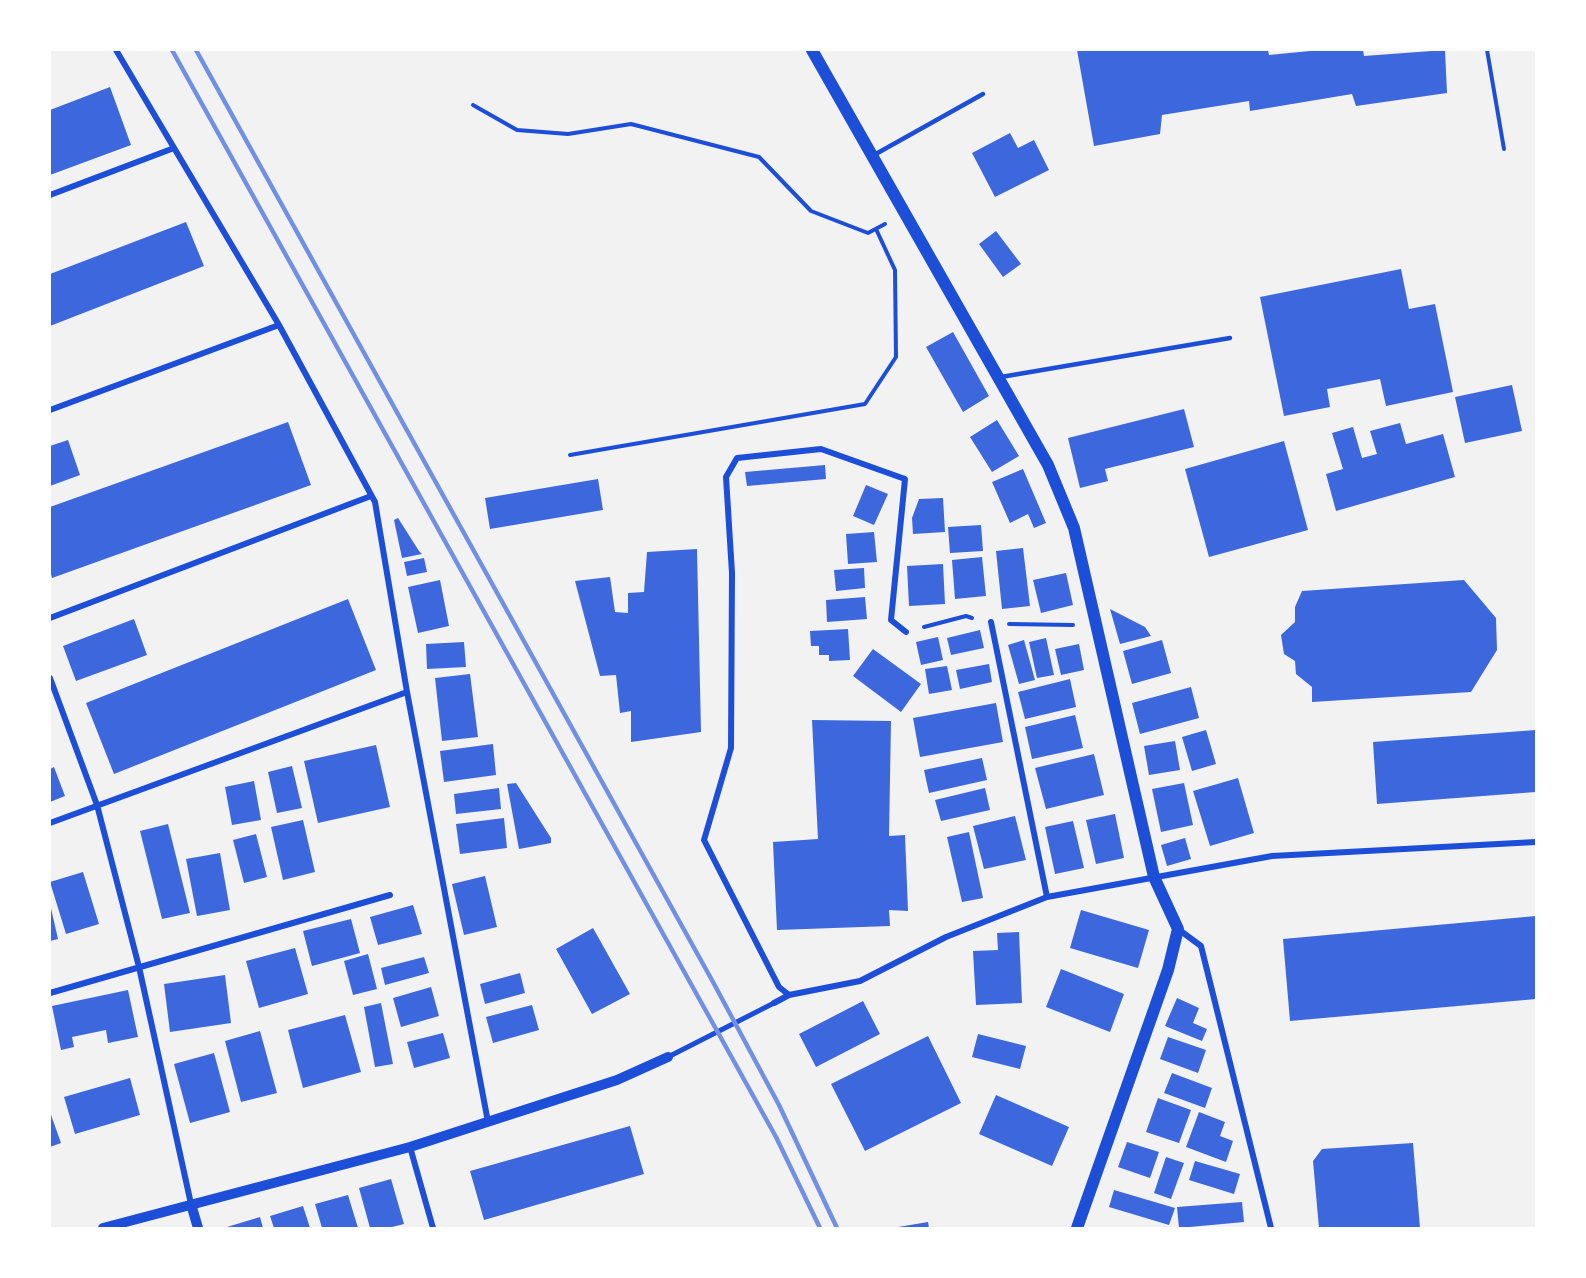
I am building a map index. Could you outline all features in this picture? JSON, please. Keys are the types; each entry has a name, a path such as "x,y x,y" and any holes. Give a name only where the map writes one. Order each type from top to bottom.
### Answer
{"main road":[{"path":"812,50 1048,465 1074,528 1154,877 1178,928 1168,970 1077,1228"}],"street":[{"path":"116,50 279,325 375,502 407,692 488,1122"},
{"path":"50,195 174,148"},
{"path":"50,410 279,325"},
{"path":"789,995 779,987 704,840 731,748 732,573 726,477 737,458 821,449 905,479 891,620 906,632"},
{"path":"50,618 372,496"},
{"path":"991,622 1047,897"},
{"path":"50,678 97,805 139,968 198,1228"},
{"path":"50,823 407,692"},
{"path":"103,1228 410,1148 617,1080 668,1057 789,995 860,981 946,937 1047,897 1272,856 1536,842"},
{"path":"50,993 390,895"},
{"path":"1178,928 1201,946 1271,1228"},
{"path":"410,1148 433,1228"}],"lane":[{"path":"872,156 983,94"},
{"path":"998,377 1230,338"}],"path":[{"path":"1487,50 1504,149"},
{"path":"472,105 517,130 568,134 630,124 759,157 811,211 868,233 904,213"},
{"path":"570,454 865,404 896,357 895,270 876,229"}],"building":[{"path":"1077,50 1268,50 1269,55 1320,50 1363,50 1364,56 1445,50 1447,93 1356,106 1352,94 1250,111 1249,101 1162,115 1160,134 1094,146"},
{"path":"110,87 131,145 50,175 50,110"},
{"path":"1010,133 1018,148 1034,140 1049,170 995,197 972,153"},
{"path":"186,222 204,266 50,326 50,274"},
{"path":"996,231 1021,264 1003,277 979,244"},
{"path":"1401,269 1409,309 1435,304 1453,392 1386,406 1380,379 1327,389 1330,407 1284,416 1260,297"},
{"path":"953,332 989,396 963,412 926,347"},
{"path":"1512,385 1522,431 1465,443 1455,397"},
{"path":"1184,409 1194,447 1105,469 1108,481 1080,488 1068,438"},
{"path":"997,420 1019,456 992,472 970,437"},
{"path":"288,422 311,485 52,578 50,571 50,507"},
{"path":"1400,423 1406,444 1443,434 1455,477 1336,511 1326,474 1343,469 1332,433 1353,427 1362,458 1377,454 1370,431"},
{"path":"68,440 80,475 50,486 50,446"},
{"path":"1284,441 1308,530 1209,557 1185,469"},
{"path":"825,465 826,479 747,486 745,472"},
{"path":"1023,469 1046,523 1034,528 1028,514 1010,523 992,482"},
{"path":"598,479 603,510 490,529 485,498"},
{"path":"866,485 888,494 874,525 853,516"},
{"path":"943,498 945,532 913,534 912,518 919,499"},
{"path":"398,518 422,554 402,558 394,520"},
{"path":"981,525 983,551 950,553 948,527"},
{"path":"874,532 877,562 848,564 846,534"},
{"path":"1023,548 1030,606 1002,609 996,551"},
{"path":"697,549 701,732 631,742 631,711 620,713 616,675 600,676 575,581 610,577 615,612 628,613 628,593 644,592 647,552"},
{"path":"982,557 986,596 955,599 952,560"},
{"path":"424,558 427,572 407,576 404,562"},
{"path":"943,564 945,604 909,606 907,566"},
{"path":"864,568 865,588 836,591 834,570"},
{"path":"1066,573 1073,605 1041,613 1033,580"},
{"path":"440,580 449,626 418,633 408,587"},
{"path":"1464,580 1496,618 1497,650 1471,692 1312,702 1312,687 1296,674 1295,661 1284,654 1281,635 1295,622 1295,607 1302,591"},
{"path":"865,597 867,619 827,622 826,600"},
{"path":"348,599 376,670 114,774 86,703"},
{"path":"1110,609 1145,627 1151,636 1120,644"},
{"path":"134,619 147,655 76,681 63,646"},
{"path":"848,629 850,660 829,661 829,655 819,655 819,646 811,646 810,631"},
{"path":"980,630 984,648 951,655 947,638"},
{"path":"938,637 943,660 921,665 916,642"},
{"path":"1046,638 1054,675 1037,678 1029,642"},
{"path":"1024,640 1035,680 1019,684 1008,645"},
{"path":"1162,640 1171,673 1132,684 1123,651"},
{"path":"464,642 466,667 427,669 426,644"},
{"path":"1079,644 1084,670 1061,675 1055,649"},
{"path":"873,649 921,684 901,712 853,676"},
{"path":"989,664 992,682 960,689 956,670"},
{"path":"947,666 952,690 929,694 925,669"},
{"path":"470,674 478,737 442,741 435,678"},
{"path":"1070,679 1076,707 1025,719 1018,692"},
{"path":"1191,687 1199,718 1140,734 1132,703"},
{"path":"996,703 1003,742 920,757 913,718"},
{"path":"1075,715 1083,748 1032,759 1025,727"},
{"path":"812,720 891,721 889,836 905,835 908,911 889,910 890,926 777,930 773,842 818,839"},
{"path":"1206,730 1216,764 1192,771 1182,737"},
{"path":"1536,730 1536,792 1377,804 1373,742"},
{"path":"1175,741 1180,770 1149,775 1144,746"},
{"path":"493,744 496,775 444,782 440,751"},
{"path":"376,745 390,807 318,823 304,761"},
{"path":"1094,754 1104,795 1046,809 1035,768"},
{"path":"982,758 987,780 929,793 924,770"},
{"path":"292,766 302,808 277,813 268,772"},
{"path":"54,767 65,796 50,802 50,769"},
{"path":"1238,778 1254,833 1210,846 1193,791"},
{"path":"254,781 261,820 232,825 225,787"},
{"path":"516,783 551,838 551,843 519,849 507,784"},
{"path":"1184,783 1193,825 1161,832 1152,789"},
{"path":"499,788 501,809 456,814 454,794"},
{"path":"985,788 990,810 941,821 935,800"},
{"path":"1115,814 1124,858 1096,864 1086,820"},
{"path":"1015,816 1026,860 984,869 973,826"},
{"path":"504,818 507,848 460,854 456,824"},
{"path":"303,820 315,872 283,880 271,827"},
{"path":"1073,821 1084,868 1055,874 1045,827"},
{"path":"168,824 190,913 162,919 140,831"},
{"path":"969,832 983,898 962,902 947,837"},
{"path":"256,834 267,877 244,883 233,840"},
{"path":"1185,838 1191,859 1167,866 1161,845"},
{"path":"220,853 230,910 197,916 186,859"},
{"path":"83,872 99,924 66,934 50,882"},
{"path":"485,876 497,927 464,935 452,884"},
{"path":"50,904 58,939 50,941"},
{"path":"413,905 422,934 378,945 370,917"},
{"path":"1081,910 1149,930 1138,968 1070,948"},
{"path":"1536,916 1536,999 1290,1021 1283,939"},
{"path":"351,919 360,953 312,966 303,931"},
{"path":"593,928 630,994 592,1014 556,949"},
{"path":"1019,932 1022,1003 976,1005 973,951 998,950 997,933"},
{"path":"295,948 308,994 259,1008 246,961"},
{"path":"368,954 377,989 353,995 344,961"},
{"path":"424,957 429,973 385,985 381,968"},
{"path":"1061,969 1124,994 1110,1032 1046,1007"},
{"path":"520,973 525,993 485,1004 480,984"},
{"path":"225,975 231,1023 170,1032 164,984"},
{"path":"431,987 439,1016 401,1027 393,998"},
{"path":"128,990 138,1037 108,1043 106,1030 72,1037 74,1047 61,1050 52,1006"},
{"path":"1177,998 1199,1008 1193,1023 1207,1029 1202,1041 1165,1026"},
{"path":"863,1001 880,1034 816,1067 799,1034"},
{"path":"381,1003 393,1064 375,1067 364,1007"},
{"path":"532,1005 539,1030 493,1043 486,1017"},
{"path":"345,1015 361,1072 303,1088 288,1030"},
{"path":"260,1031 277,1093 241,1102 225,1041"},
{"path":"443,1033 450,1058 414,1068 407,1042"},
{"path":"978,1034 1026,1046 1020,1069 972,1057"},
{"path":"928,1036 961,1103 865,1151 831,1084"},
{"path":"1168,1037 1206,1050 1198,1073 1160,1059"},
{"path":"214,1053 230,1112 190,1123 174,1064"},
{"path":"1172,1073 1212,1088 1205,1108 1164,1093"},
{"path":"130,1078 140,1115 75,1134 64,1097"},
{"path":"996,1095 1069,1127 1052,1166 979,1134"},
{"path":"1158,1098 1191,1110 1179,1143 1146,1132"},
{"path":"50,1112 61,1143 50,1147"},
{"path":"1199,1112 1225,1122 1220,1136 1233,1141 1226,1162 1186,1147"},
{"path":"630,1126 644,1174 484,1220 470,1171"},
{"path":"1127,1142 1159,1152 1150,1178 1118,1167"},
{"path":"1413,1143 1420,1228 1319,1228 1313,1161 1322,1149"},
{"path":"1166,1157 1184,1163 1171,1199 1154,1193"},
{"path":"1195,1161 1240,1174 1234,1194 1189,1180"},
{"path":"391,1179 404,1224 388,1228 370,1228 359,1188"},
{"path":"1114,1190 1175,1208 1169,1225 1109,1207"},
{"path":"348,1195 358,1228 322,1228 315,1204"},
{"path":"1242,1202 1244,1222 1179,1228 1177,1207"},
{"path":"303,1206 310,1228 274,1228 270,1216"},
{"path":"260,1217 263,1228 227,1228 227,1227"},
{"path":"928,1222 929,1228 898,1227"}],"railway":[{"path":"172,50 776,1137 820,1228"},
{"path":"196,50 713,982 779,1105 837,1228"}]}
